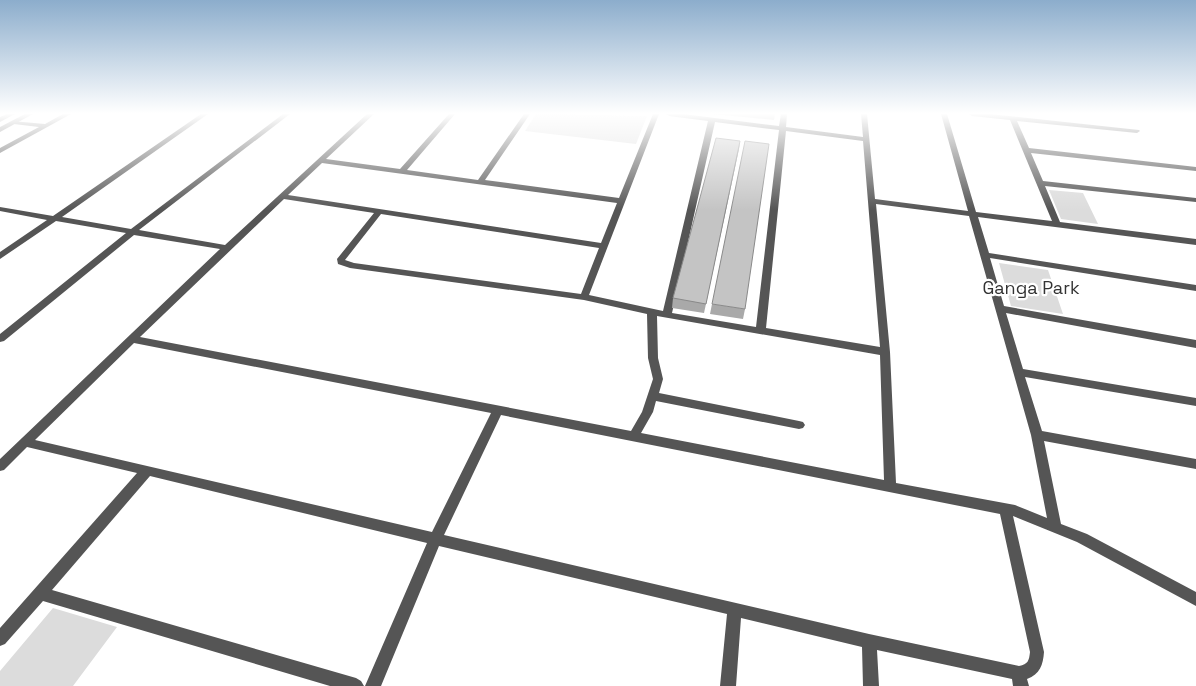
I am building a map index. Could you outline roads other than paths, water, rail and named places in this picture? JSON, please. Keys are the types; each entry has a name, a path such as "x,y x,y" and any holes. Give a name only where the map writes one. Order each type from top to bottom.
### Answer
{"street":[{"path":"0,256 159,146"},
{"path":"0,339 132,232 245,146"},
{"path":"0,466 226,248 338,146"},
{"path":"402,171 424,146"},
{"path":"480,182 505,146"},
{"path":"584,297 643,146"},
{"path":"667,314 706,146"},
{"path":"761,330 780,146"},
{"path":"866,146 873,201 885,352 890,486"},
{"path":"953,146 1037,435 1055,526"},
{"path":"1025,146 1057,224"},
{"path":"1027,150 1196,169"},
{"path":"322,161 622,201"},
{"path":"1039,182 1196,200"},
{"path":"283,197 604,246"},
{"path":"873,201 1196,242"},
{"path":"0,208 226,248"},
{"path":"379,212 340,262 353,266 584,297 652,312 885,352"},
{"path":"985,256 1196,288"},
{"path":"1001,309 1196,344"},
{"path":"634,436 647,412 658,379 653,358 652,312"},
{"path":"132,339 1005,510 1055,526 1196,599"},
{"path":"1019,372 1196,402"},
{"path":"653,396 799,425"},
{"path":"373,686 436,538 498,410"},
{"path":"1037,435 1196,464"},
{"path":"25,442 869,641 1020,680 1036,664 1037,652 1005,510"},
{"path":"0,639 146,472"},
{"path":"40,593 356,686"},
{"path":"728,686 735,609"},
{"path":"869,641 871,686"}],"park label":[{"name":"Ganga Park","path":"1031,288"}]}
